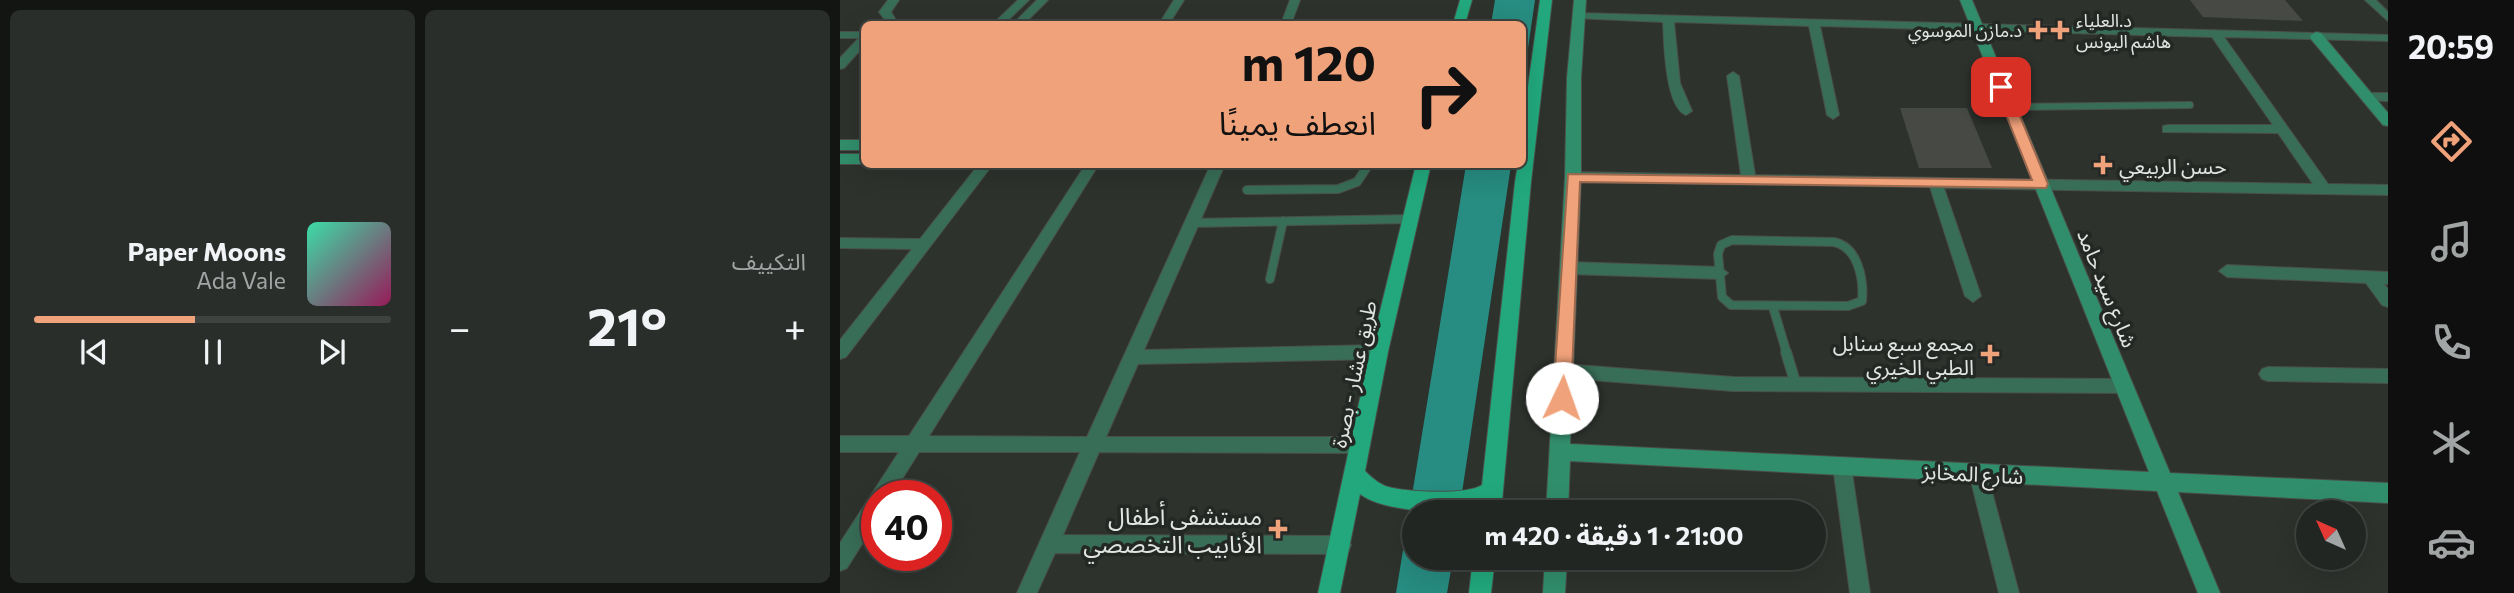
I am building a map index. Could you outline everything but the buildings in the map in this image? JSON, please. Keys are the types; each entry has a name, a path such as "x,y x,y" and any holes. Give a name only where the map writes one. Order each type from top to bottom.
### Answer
{"main road":[{"path":"1460,21 1466,0"},
{"path":"1526,158 1546,0"},
{"name":"طريق عشار - بصرة","path":"1329,593 1379,352 1423,168"},
{"path":"1491,500 1525,168"},
{"path":"1355,475 1371,490 1393,498 1466,501 1492,490"},
{"path":"1480,593 1483,570"}],"street":[{"path":"892,21 885,12 894,0"},
{"path":"1001,21 1024,0"},
{"path":"1020,21 1043,0"},
{"path":"1166,21 1179,0"},
{"path":"1287,21 1295,0"},
{"name":"شارع سيد حامد","path":"1966,0 2209,593"},
{"path":"2370,0 2388,18"},
{"path":"1557,500 1579,8 1668,19 2388,38"},
{"path":"1668,19 1671,70 1686,111"},
{"path":"1814,23 1833,115"},
{"path":"2215,33 2324,189"},
{"path":"840,35 861,37"},
{"path":"2316,36 2388,122"},
{"path":"840,65 861,40"},
{"path":"1733,76 1749,180"},
{"path":"2367,97 2388,97"},
{"path":"2168,129 2282,129"},
{"path":"840,145 861,145"},
{"path":"840,159 861,159"},
{"path":"840,352 846,336 985,168"},
{"path":"891,480 1090,168"},
{"path":"1027,593 1217,168"},
{"path":"1573,177 2388,190"},
{"path":"1936,183 1973,296"},
{"path":"840,243 924,244"},
{"path":"1569,268 1720,273"},
{"path":"2228,271 2388,278"},
{"path":"2370,277 2388,301"},
{"path":"1132,357 1379,352"},
{"path":"1564,371 1733,384 2124,386"},
{"path":"2268,374 2388,376"},
{"path":"840,444 1361,445"},
{"name":"شارع المخابز","path":"1559,452 2388,493"},
{"path":"1842,466 1860,593"},
{"path":"1978,473 2009,593"},
{"path":"840,561 861,528"},
{"path":"1049,544 1341,545"},
{"path":"1554,593 1555,570"}],"lane":[{"path":"2010,107 2190,105"},
{"path":"1247,190 1338,190 1357,182 1366,168"},
{"path":"1192,223 1411,219"},
{"path":"1270,279 1283,221"},
{"path":"1726,241 1834,242 1850,249 1864,293 1859,304 1773,307 1735,306 1727,303 1723,297 1718,249 1726,241"},
{"path":"1773,307 1796,385"}],"water":[{"path":"1495,0 1535,0 1526,62 1526,21 1492,21"},
{"path":"1466,168 1511,168 1461,500 1411,500"},
{"path":"1402,556 1402,570 1451,570 1447,593 1396,593"}],"place":[{"name":"د.مازن الموسوي","path":"2038,30"},
{"name":"د.العلياء هاشم اليونس","path":"2060,30"},
{"name":"حسن الربيعي","path":"2103,165"},
{"name":"مجمع سبع سنابل الطبي الخيري","path":"1990,354"},
{"name":"مستشفى أطفال الأنابيب التخصصي","path":"1278,529"}],"route":[{"path":"1562,398 1573,177 2041,184 2001,87"}]}
